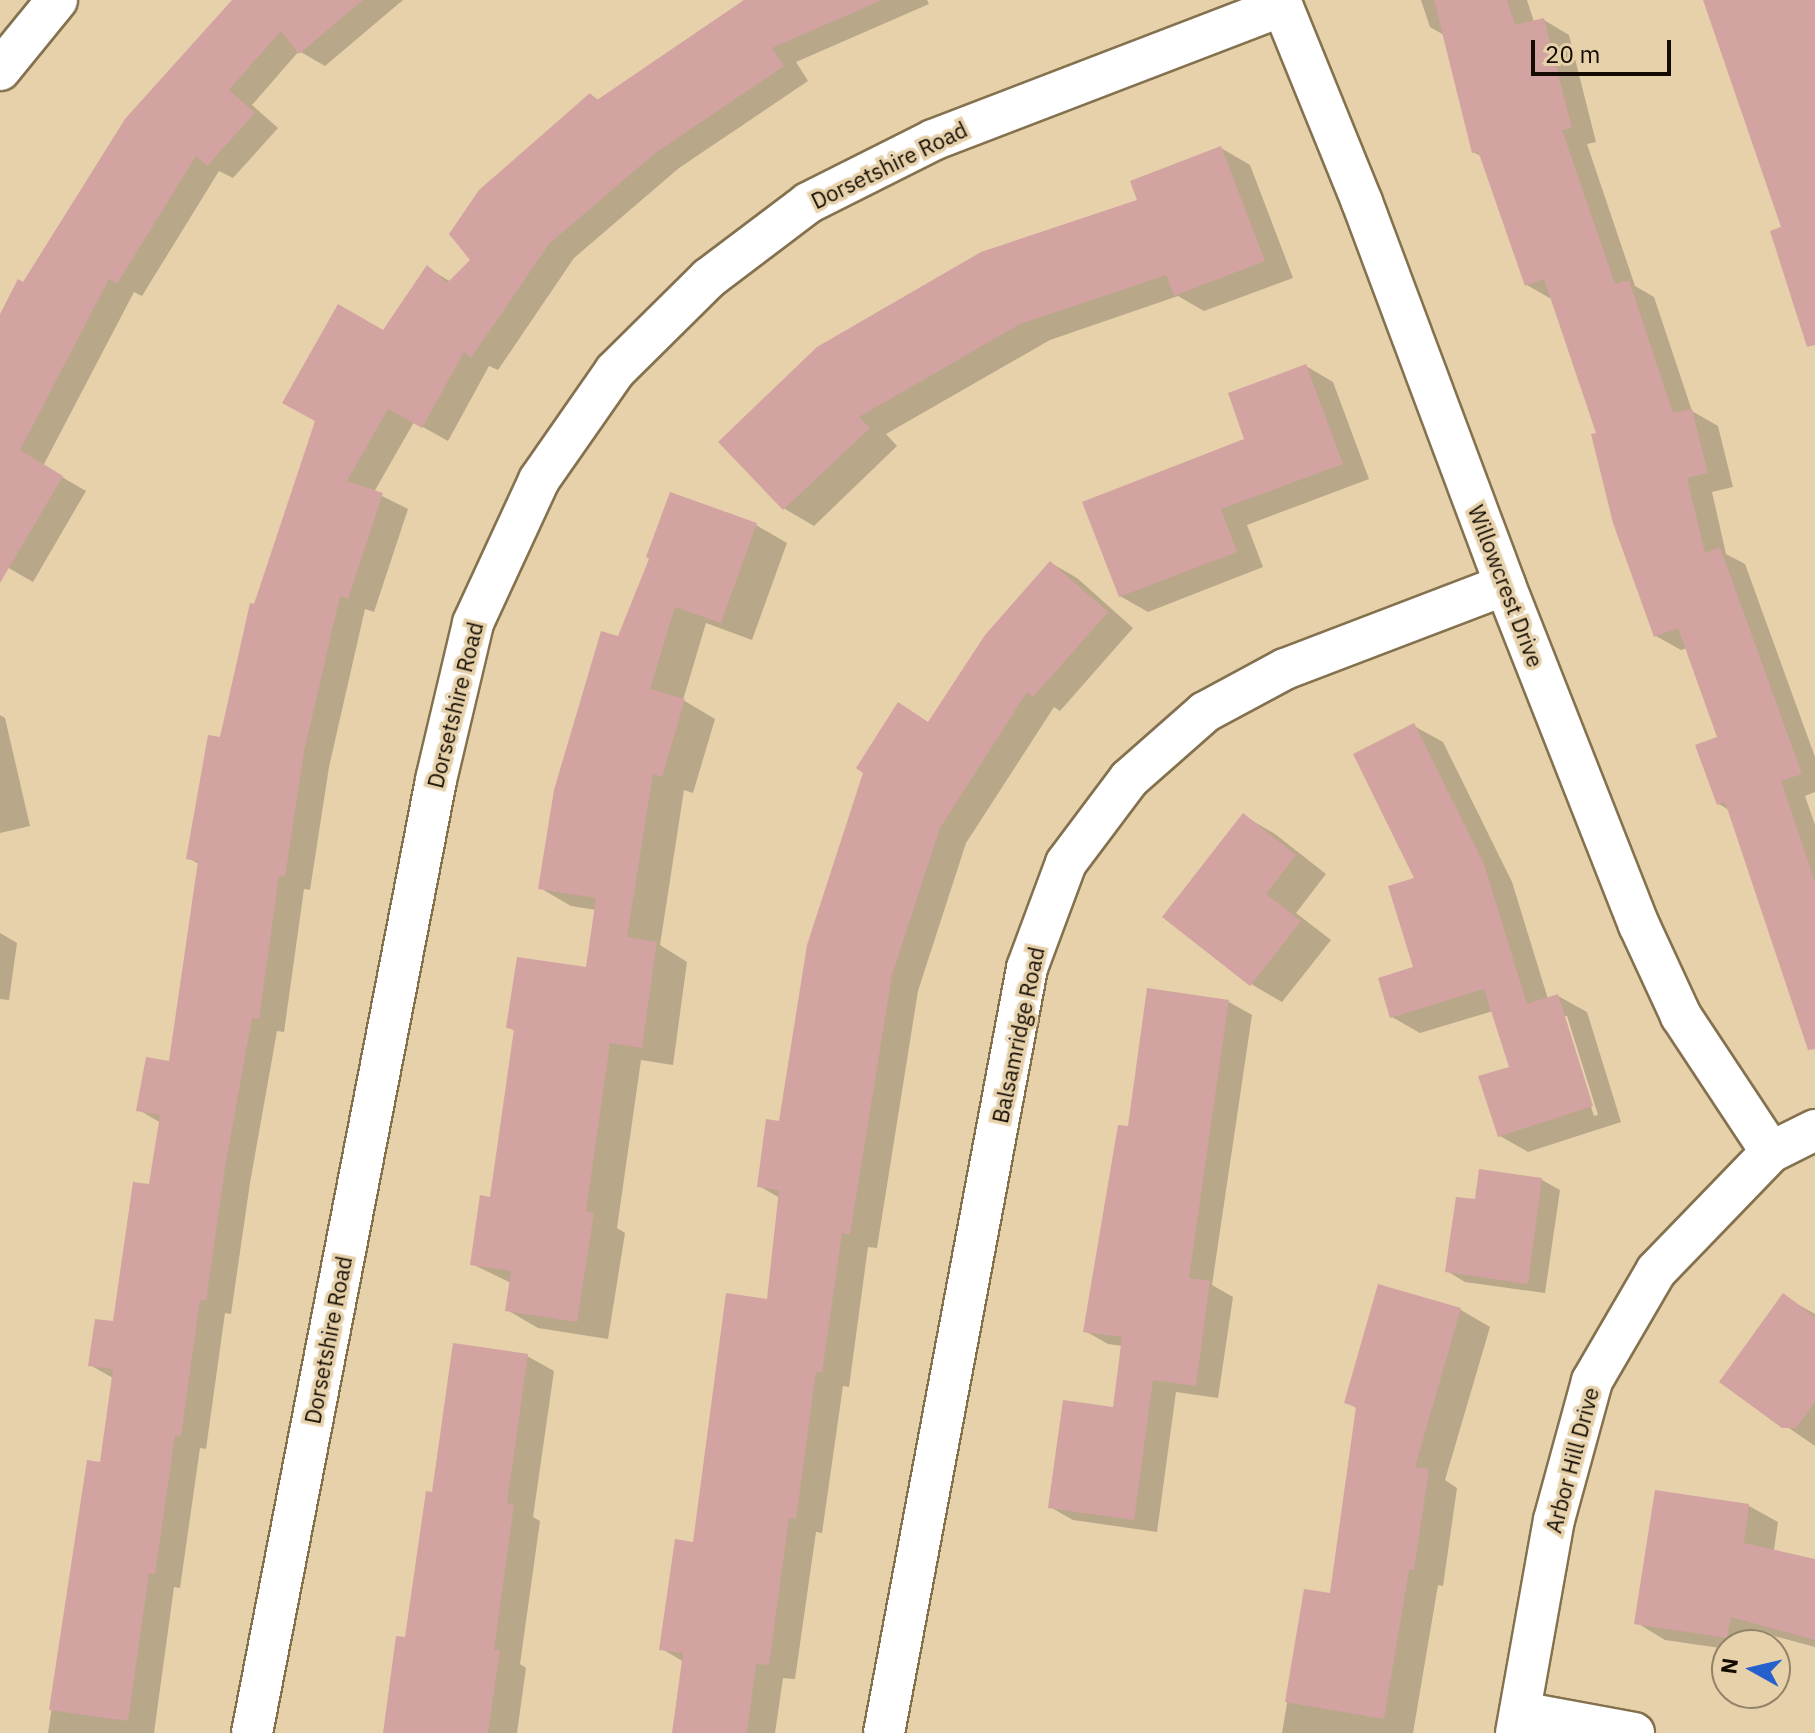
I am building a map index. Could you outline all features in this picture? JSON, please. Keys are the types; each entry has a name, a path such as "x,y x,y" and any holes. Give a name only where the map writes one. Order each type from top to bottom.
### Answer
{"street":[{"path":"0,70 57,0"},
{"name":"Willowcrest Drive","path":"1281,3 1362,202 1505,585 1639,925 1681,1016 1771,1152"},
{"name":"Dorsetshire Road","path":"252,1733 436,780 473,623 539,480 615,371 709,278 808,203 933,140 1281,3"},
{"name":"Balsamridge Road","path":"884,1733 1027,968 1066,863 1129,779 1205,712 1285,669 1505,585"},
{"name":"Arbor Hill Drive","path":"1518,1723 1554,1520 1592,1381 1656,1271 1771,1152 1815,1130"},
{"path":"1518,1723 1634,1733"}],"building":[{"path":"232,0 363,0 299,54 281,31 229,90 255,113 207,166 196,156 117,284 109,279 20,450 63,476 0,583 0,314 18,279 23,282 125,119"},
{"path":"744,0 882,0 772,48 784,66 654,154 549,244 471,358 464,352 422,428 388,409 347,481 383,493 348,599 340,596 304,752 285,877 279,876 259,1019 252,1018 225,1168 206,1301 200,1300 181,1436 175,1435 155,1574 149,1573 128,1721 49,1710 87,1460 100,1462 113,1369 88,1366 95,1319 113,1321 133,1182 149,1184 160,1115 136,1111 146,1057 169,1061 198,861 186,859 208,735 220,737 250,603 254,604 315,421 282,403 338,304 383,330 427,265 447,283 470,260 449,234 479,190 590,93 597,100"},
{"path":"1434,0 1507,0 1515,25 1544,18 1572,128 1562,130 1615,284 1629,280 1673,413 1692,409 1708,473 1687,478 1705,553 1720,547 1802,774 1781,781 1815,882 1815,1049 1808,1050 1725,802 1717,805 1695,745 1717,737 1678,628 1654,637 1613,523 1591,434 1596,433 1544,279 1525,286 1478,151 1472,153"},
{"path":"1703,0 1815,0 1815,345 1807,347 1770,231 1781,227"},
{"path":"1221,146 1265,261 1174,296 1166,275 1020,324 859,417 870,428 783,510 718,442 817,347 981,252 1137,200 1130,181"},
{"path":"1306,364 1343,464 1221,509 1237,552 1119,597 1082,502 1244,439 1228,393"},
{"path":"670,492 757,523 721,623 675,607 650,689 685,699 662,777 653,774 627,937 657,942 642,1048 610,1043 586,1212 594,1213 577,1322 505,1311 511,1271 470,1265 480,1195 490,1197 514,1029 506,1028 517,957 586,967 596,898 538,889 554,790 601,631 618,636 649,559 646,557"},
{"path":"1050,561 1108,612 1033,697 1027,692 940,828 892,975 850,1235 842,1233 822,1373 816,1372 796,1519 789,1518 769,1665 756,1664 747,1733 672,1733 683,1653 659,1650 675,1539 693,1542 726,1293 767,1299 779,1190 757,1187 766,1119 779,1121 807,945 863,773 856,768 898,702 928,722 985,635"},
{"path":"1414,723 1484,864 1527,1004 1558,994 1593,1106 1498,1137 1478,1076 1509,1067 1484,989 1390,1018 1378,978 1413,967 1388,886 1414,878 1353,754"},
{"path":"1243,813 1296,855 1266,894 1301,921 1250,986 1162,917"},
{"path":"1147,988 1229,1000 1189,1278 1210,1281 1196,1386 1153,1380 1134,1520 1048,1508 1063,1400 1113,1407 1122,1337 1083,1332 1118,1125 1128,1126"},
{"path":"1479,1169 1542,1178 1528,1284 1445,1272 1456,1197 1475,1199"},
{"path":"1378,1284 1461,1308 1415,1467 1429,1469 1414,1570 1409,1570 1384,1719 1285,1702 1304,1589 1330,1593 1356,1407 1344,1403"},
{"path":"1783,1293 1815,1317 1815,1402 1796,1428 1782,1428 1719,1382"},
{"path":"453,1343 528,1354 507,1503 514,1504 494,1650 500,1650 488,1733 383,1733 396,1636 405,1637 426,1491 432,1492"},
{"path":"1655,1490 1749,1504 1744,1543 1815,1559 1815,1640 1791,1633 1791,1629 1775,1629 1731,1617 1729,1629 1711,1629 1711,1636 1634,1624"}]}
